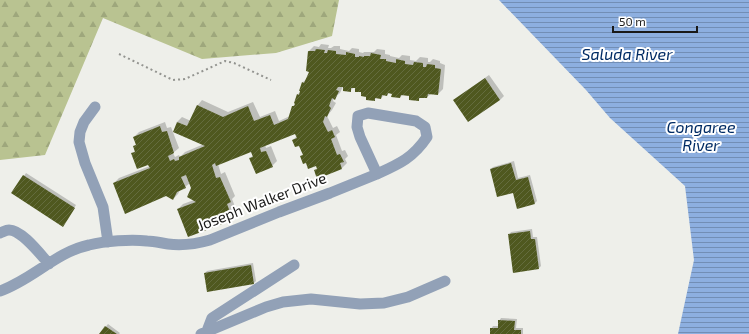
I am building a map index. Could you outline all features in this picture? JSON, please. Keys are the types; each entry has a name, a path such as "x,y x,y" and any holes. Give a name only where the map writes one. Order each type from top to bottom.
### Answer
{"street":[{"path":"95,107 84,122 80,132 79,142 85,163 103,207 108,242"},
{"name":"Joseph Walker Drive","path":"0,291 16,284 61,256 80,247 91,244 137,240 179,245 210,240 377,174 406,160 422,145 427,136 425,127 416,122 368,113 358,116 357,127 360,137 377,174"},
{"path":"0,233 8,230 17,232 48,264"},
{"path":"204,333 212,318 294,265"},
{"path":"204,333 266,307 283,302 311,299 360,304 384,303 408,297 445,281"}],"path":[{"path":"119,54 173,80 185,79 225,61 234,63 271,80"}],"green space":[{"path":"0,0 339,0 332,36 276,53 202,59 103,18 45,155 0,160"}],"water":[{"path":"499,0 749,0 749,334 678,334 694,260 685,186 610,118 586,90"}],"building":[{"path":"316,49 325,50 324,53 327,53 328,50 336,51 336,54 346,55 346,52 355,54 355,57 370,56 371,53 381,55 380,59 386,59 386,61 396,63 396,59 405,61 405,64 413,65 414,62 423,63 423,67 426,67 427,64 435,65 435,68 441,69 438,95 428,94 427,98 419,98 419,101 409,100 409,96 401,95 400,98 391,97 392,94 388,93 387,96 382,95 381,99 375,98 375,101 366,100 366,97 361,96 361,92 355,92 355,88 351,88 351,92 343,91 343,87 338,87 336,90 339,91 335,100 332,98 329,106 331,108 327,117 325,116 323,122 328,132 332,130 335,137 331,139 337,155 340,154 344,162 340,163 342,169 317,179 314,170 317,169 316,166 308,169 306,163 303,164 300,156 303,155 299,146 295,147 292,140 297,138 295,134 260,148 261,152 266,151 273,167 256,174 249,158 253,157 251,152 216,166 215,163 212,165 216,178 220,177 231,202 227,204 233,220 188,237 177,209 196,202 187,197 191,188 186,175 181,177 186,188 177,192 173,200 166,196 125,214 113,183 150,168 148,165 137,169 131,153 135,152 133,146 136,145 133,137 160,126 162,132 167,131 174,153 168,156 170,161 174,159 175,161 179,160 179,157 205,146 173,132 177,122 187,126 197,105 223,117 248,106 254,121 270,115 274,125 288,119 292,106 295,104 297,94 299,95 302,82 304,83 309,72 306,71 308,51 315,51"},
{"path":"485,78 500,100 468,122 453,100"},
{"path":"511,163 516,180 528,177 535,204 517,209 513,193 497,197 490,169"},
{"path":"23,175 75,208 63,227 11,193"},
{"path":"530,231 531,239 535,239 539,269 513,273 508,234"},
{"path":"251,265 254,284 207,292 204,273"},
{"path":"498,320 515,321 514,330 521,330 521,334 490,334 490,328 498,328"},
{"path":"105,326 117,334 99,334"}],"water label":[{"name":"Saluda River","path":"627,54"},
{"name":"Congaree River","path":"701,136"}]}
